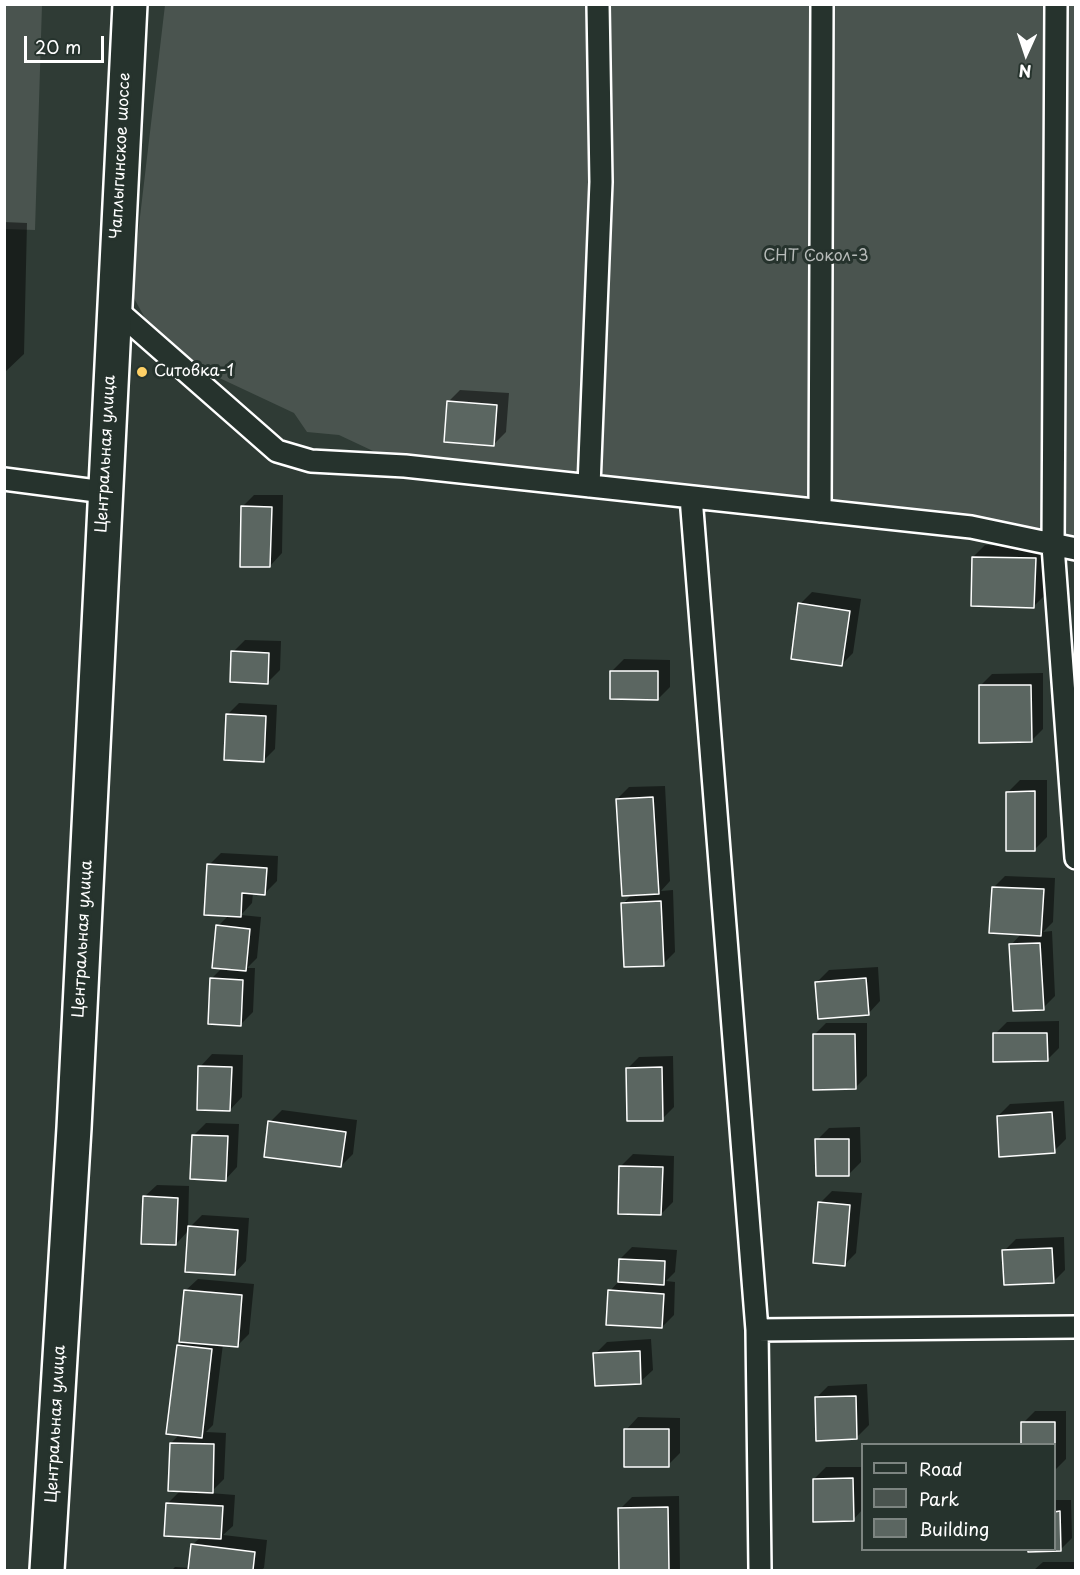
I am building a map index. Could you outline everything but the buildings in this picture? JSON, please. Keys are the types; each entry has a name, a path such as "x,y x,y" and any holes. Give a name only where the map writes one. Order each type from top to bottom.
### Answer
{"main road":[{"name":"Чаплыгинское шоссе","path":"113,307 130,4"},
{"name":"Центральная улица","path":"48,1570 74,1128 113,307"}],"street":[{"path":"589,486 601,182 598,4"},
{"path":"820,511 822,4"},
{"path":"1056,4 1053,546 1076,858"},
{"path":"113,307 277,451 311,461 405,466 971,527 1076,549"},
{"path":"4,479 104,492"},
{"path":"691,497 757,1330 760,1570"},
{"path":"757,1330 1076,1327"}],"green space":[{"path":"5,4 42,5 35,230 5,229"},
{"name":"СНТ Сокол-3","path":"165,5 1075,5 1075,555 857,519 405,466 339,435 307,432 294,413 164,352 131,293"}],"place":[{"name":"Ситовка-1","path":"142,372"}]}
